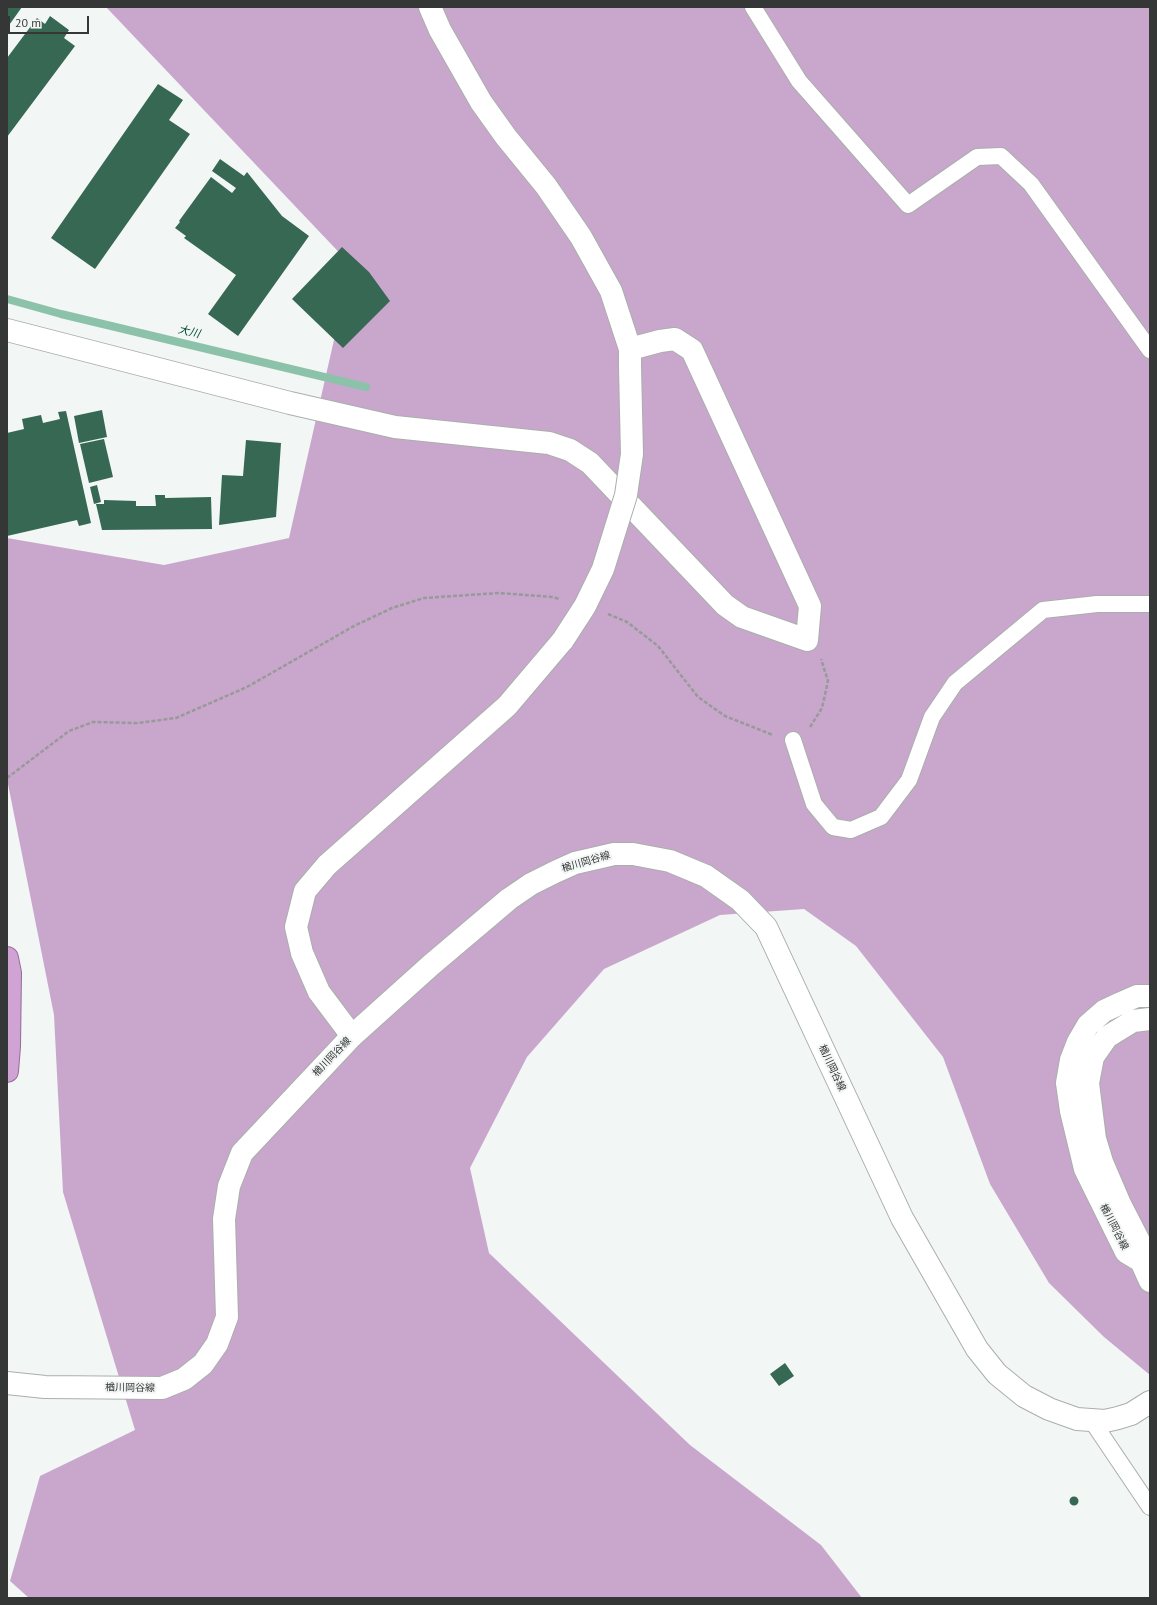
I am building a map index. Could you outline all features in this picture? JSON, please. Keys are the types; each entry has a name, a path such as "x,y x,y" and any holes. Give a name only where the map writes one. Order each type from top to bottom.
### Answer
{"highway":[{"path":"7,958 10,973 9,1046 7,1071"}],"street":[{"path":"352,1036 319,992 302,953 296,927 305,891 327,865 507,706 563,640 586,606 603,569 626,495 632,454 630,358 611,291 581,237 546,186 506,137 481,102 440,30 430,7"},
{"path":"7,330 290,403 394,427 549,443 570,450 590,463 725,605 742,618 807,640 810,606 692,350 675,339 660,341 630,358"},
{"name":"楢川岡谷線","path":"7,1384 162,1388 184,1379 203,1364 217,1344 227,1317 224,1219 229,1186 242,1153 352,1036 431,965 509,899 531,884 555,872 595,858 614,854 633,854 670,861 706,876 740,900 766,927 902,1218 977,1349 997,1374 1024,1396 1049,1409 1077,1419 1106,1421 1131,1414 1150,1402"},
{"name":"楢川岡谷線","path":"1141,1261 1126,1252 1085,1169 1071,1111 1067,1083 1071,1060 1078,1042 1088,1025 1104,1011 1137,996 1150,996"},
{"name":"楢川岡谷線","path":"1150,1019 1133,1021 1107,1037 1093,1057 1088,1083 1095,1139 1102,1162 1120,1204 1140,1243 1141,1261 1150,1281"}],"lane":[{"path":"753,7 798,81 908,205 977,157 1001,156 1031,184 1150,350"},
{"path":"793,740 814,804 833,827 851,830 881,817 909,780 932,717 954,683 1043,610 1097,604 1150,604"},
{"path":"1092,1420 1150,1507"}],"path":[{"path":"7,778 69,731 93,722 137,723 176,718 247,687 354,626 398,606 424,598 499,593 553,597 560,599"},
{"path":"601,612 627,622 658,646 698,697 725,716 780,738 793,740 806,733 822,708 828,681 821,658 807,640"}],"shaded area":[{"path":"106,7 1150,7 1150,1375 1104,1337 1049,1283 990,1184 943,1057 856,946 804,909 720,915 604,969 527,1057 470,1168 489,1253 690,1445 821,1545 862,1598 29,1598 10,1581 40,1476 135,1430 63,1192 54,1015 7,779 7,538 164,565 289,538 351,265"}],"building":[{"path":"7,7 22,7 7,28"},
{"path":"50,16 69,30 64,38 75,46 7,137 7,58 37,18 45,24"},
{"path":"158,84 183,100 169,120 190,134 95,269 51,238"},
{"path":"220,159 244,176 247,172 282,216 309,236 238,336 208,314 236,275 184,238 186,236 175,228 211,177 232,193 236,188 212,171"},
{"path":"342,247 369,272 390,301 343,348 292,299"},
{"path":"102,410 107,437 79,443 74,416"},
{"path":"66,411 91,523 79,526 77,520 7,536 7,433 24,429 22,419 41,415 43,423 60,419 58,412"},
{"path":"104,439 113,477 89,483 80,444"},
{"path":"246,440 281,443 276,517 219,525 222,475 243,476"},
{"path":"97,485 101,502 94,504 90,487"},
{"path":"155,495 165,495 165,498 211,497 212,529 102,530 96,504 104,504 104,500 136,501 136,506 156,506"},
{"path":"785,1363 794,1376 779,1386 770,1374"},
{"path":"1072,1497 1076,1497 1078,1501 1076,1505 1072,1505 1070,1503 1070,1499"}],"waterway":[{"name":"大川","path":"7,299 61,314 366,387"}]}
